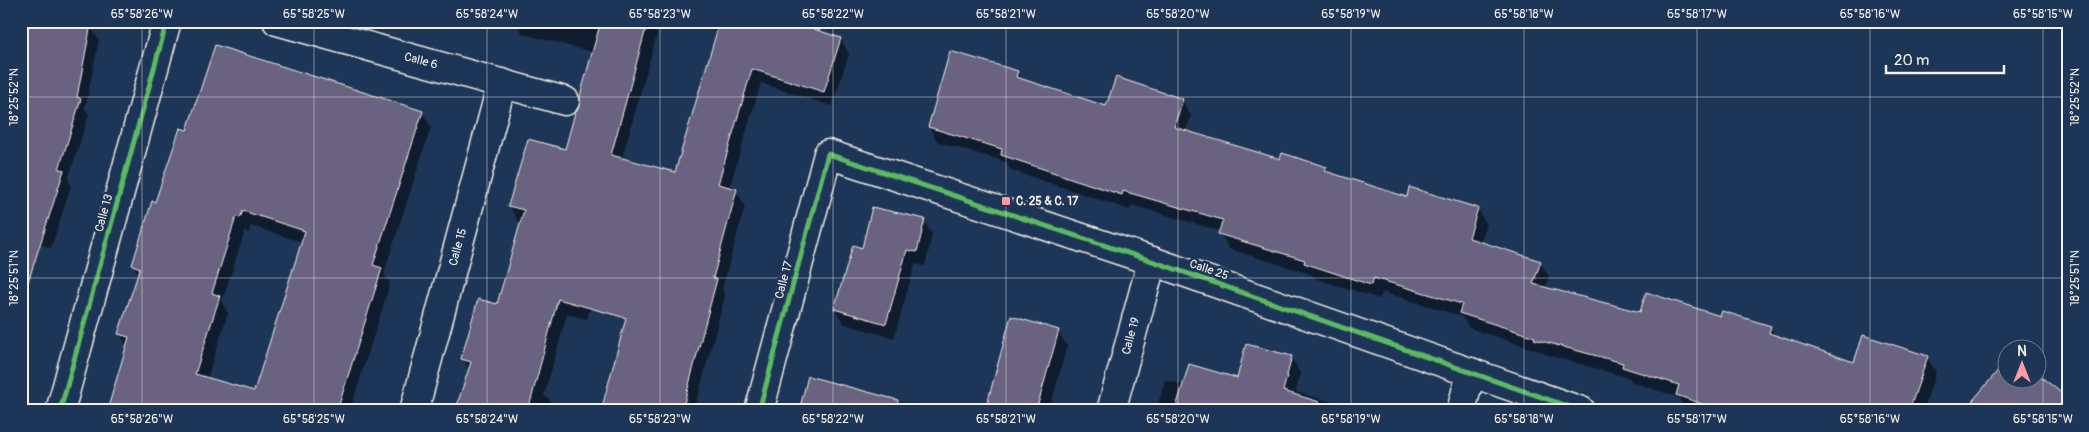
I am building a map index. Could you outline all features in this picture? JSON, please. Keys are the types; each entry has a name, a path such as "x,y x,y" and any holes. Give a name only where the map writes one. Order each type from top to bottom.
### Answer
{"street":[{"name":"Calle 13","path":"60,411 167,21"},
{"name":"Calle 6","path":"276,21 564,101"},
{"name":"Calle 15","path":"414,411 502,83"},
{"name":"Calle 25","path":"828,154 1152,261 1582,411"},
{"name":"Calle 17","path":"759,411 828,154"},
{"name":"Calle 19","path":"1111,411 1152,261"},
{"path":"1461,411 1471,372"}],"building":[{"path":"21,21 74,21 91,24 77,97 81,99 59,169 64,170 28,282 21,281"},
{"path":"601,21 648,21 611,155 675,172 720,21 790,21 841,38 824,92 752,69 718,184 737,189 713,278 717,279 682,411 601,411 626,318 558,299 528,411 455,411 471,362 461,359 478,299 497,304 524,210 508,206 528,139 565,149 575,113 580,105 580,96"},
{"path":"215,45 423,111 373,265 382,268 337,411 107,411 129,337 118,334 140,268 132,265 152,201 155,202 180,128 187,130","holes":["243,211 305,231 254,391 195,374 220,296 212,293 236,217 240,218"]},
{"path":"950,51 1018,71 1016,77 1106,106 1116,77 1183,99 1174,127 1280,159 1282,153 1327,167 1325,171 1407,197 1409,187 1478,208 1469,238 1541,261 1533,284 1640,312 1646,292 1720,316 1722,311 1771,326 1769,333 1854,362 1863,335 1928,356 1909,411 1723,411 1676,395 1679,385 1622,367 1623,363 1534,339 1535,337 1459,313 1462,304 1374,278 1371,285 1304,263 1305,260 1218,234 1223,220 1123,191 1122,195 1001,155 1002,149 928,127"},
{"path":"872,207 925,219 917,252 907,250 886,324 834,309 853,245 862,248"},
{"path":"1011,316 1059,330 1036,411 985,411"},
{"path":"1246,344 1292,356 1283,391 1320,402 1319,411 1175,411 1189,364 1237,378"},
{"path":"1996,373 1996,390 2046,390 2046,381 2068,398 2068,411 1964,411"},
{"path":"808,376 898,400 897,411 799,411"}],"cycle path":[{"path":"60,411 167,21"},
{"path":"759,411 828,154 1152,261 1581,411"}],"place":[{"name":"C. 25 & C. 17","path":"1006,201"}]}
